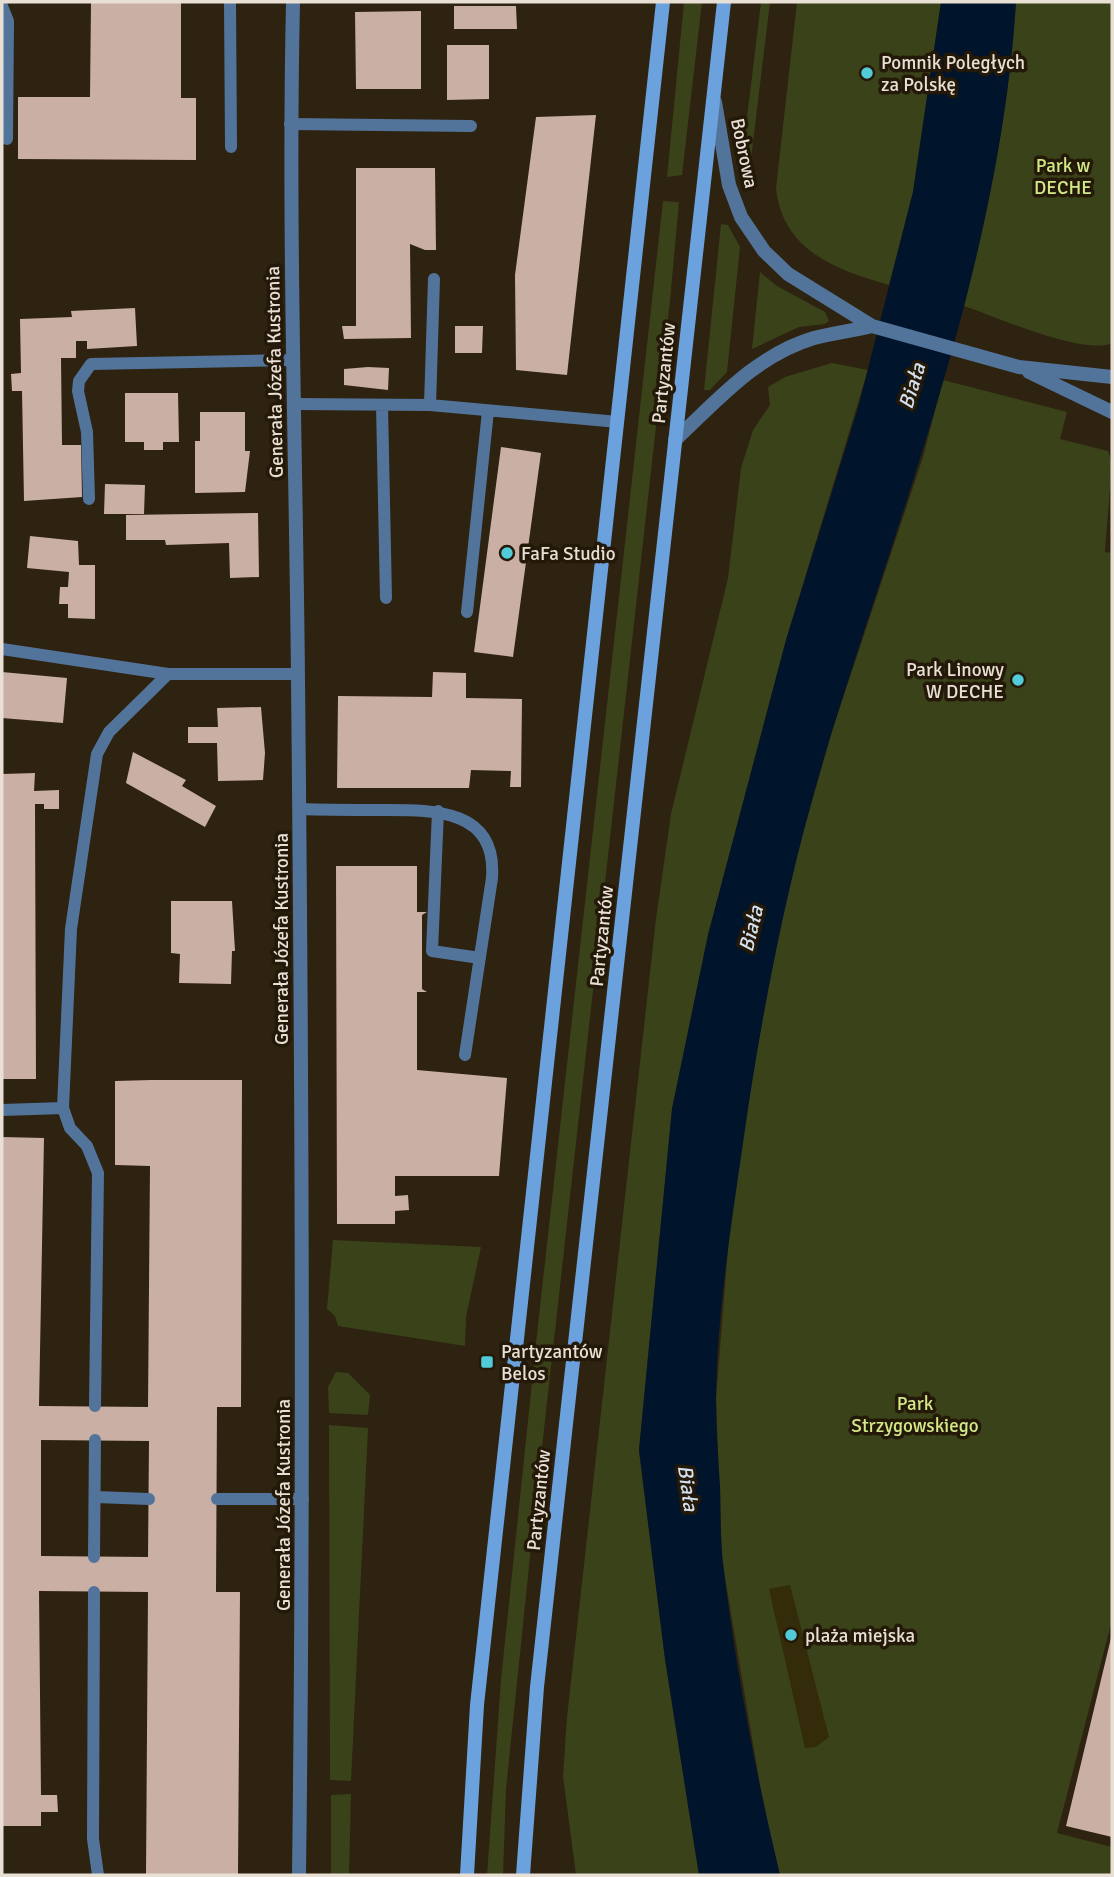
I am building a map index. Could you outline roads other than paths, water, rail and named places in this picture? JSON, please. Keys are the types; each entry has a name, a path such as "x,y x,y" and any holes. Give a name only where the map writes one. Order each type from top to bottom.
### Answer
{"main road":[{"name":"Partyzantów","path":"467,1875 479,1691 663,2"},
{"name":"Partyzantów","path":"523,1875 544,1620 724,2"}],"street":[{"name":"Generała Józefa Kustronia","path":"293,2 290,124 298,674 303,1499 299,1875"},
{"name":"Bobrowa","path":"713,90 729,185 741,217 764,251 788,274 872,326 1018,367 1112,377"},
{"name":"Bobrowa","path":"675,440 748,372 773,355 814,338 872,326"},
{"name":"Bobrowa","path":"1018,367 1112,412"}],"lane":[{"path":"230,2 230,147"},
{"path":"2,6 8,21 7,139"},
{"path":"290,124 471,126"},
{"path":"429,405 434,279"},
{"path":"89,499 87,432 78,391 79,381 91,364 293,360"},
{"path":"294,404 429,405 618,422"},
{"path":"382,405 386,598"},
{"path":"467,612 488,411"},
{"path":"2,649 168,674 298,674"},
{"path":"95,1406 98,1173 87,1146 70,1128 63,1108 71,929 97,754 109,732 168,674"},
{"path":"299,809 438,811 470,823 484,837 491,850 492,878 465,1055"},
{"path":"438,811 432,951 480,958"},
{"path":"2,1110 63,1108"},
{"path":"94,1557 95,1440"},
{"path":"96,1497 149,1499"},
{"path":"217,1499 303,1499"},
{"path":"94,1592 93,1839 98,1875"}],"water":[{"name":"Biała","path":"941,2 1016,2 1007,96 991,188 947,370 833,728 803,832 768,990 750,1096 719,1337 716,1410 723,1563 747,1720 780,1875 699,1875 665,1659 639,1450 672,1109 708,935 786,640 858,408 913,192"}],"place":[{"name":"Pomnik Poległych za Polskę","path":"867,73"},
{"name":"FaFa Studio","path":"507,553"},
{"name":"Park Linowy W DECHE","path":"1018,680"},
{"name":"Partyzantów Belos","path":"487,1362"},
{"name":"plaża miejska","path":"791,1635"}],"park label":[{"name":"Park w DECHE","path":"1063,176"},
{"name":"Park Strzygowskiego","path":"915,1414"}]}
